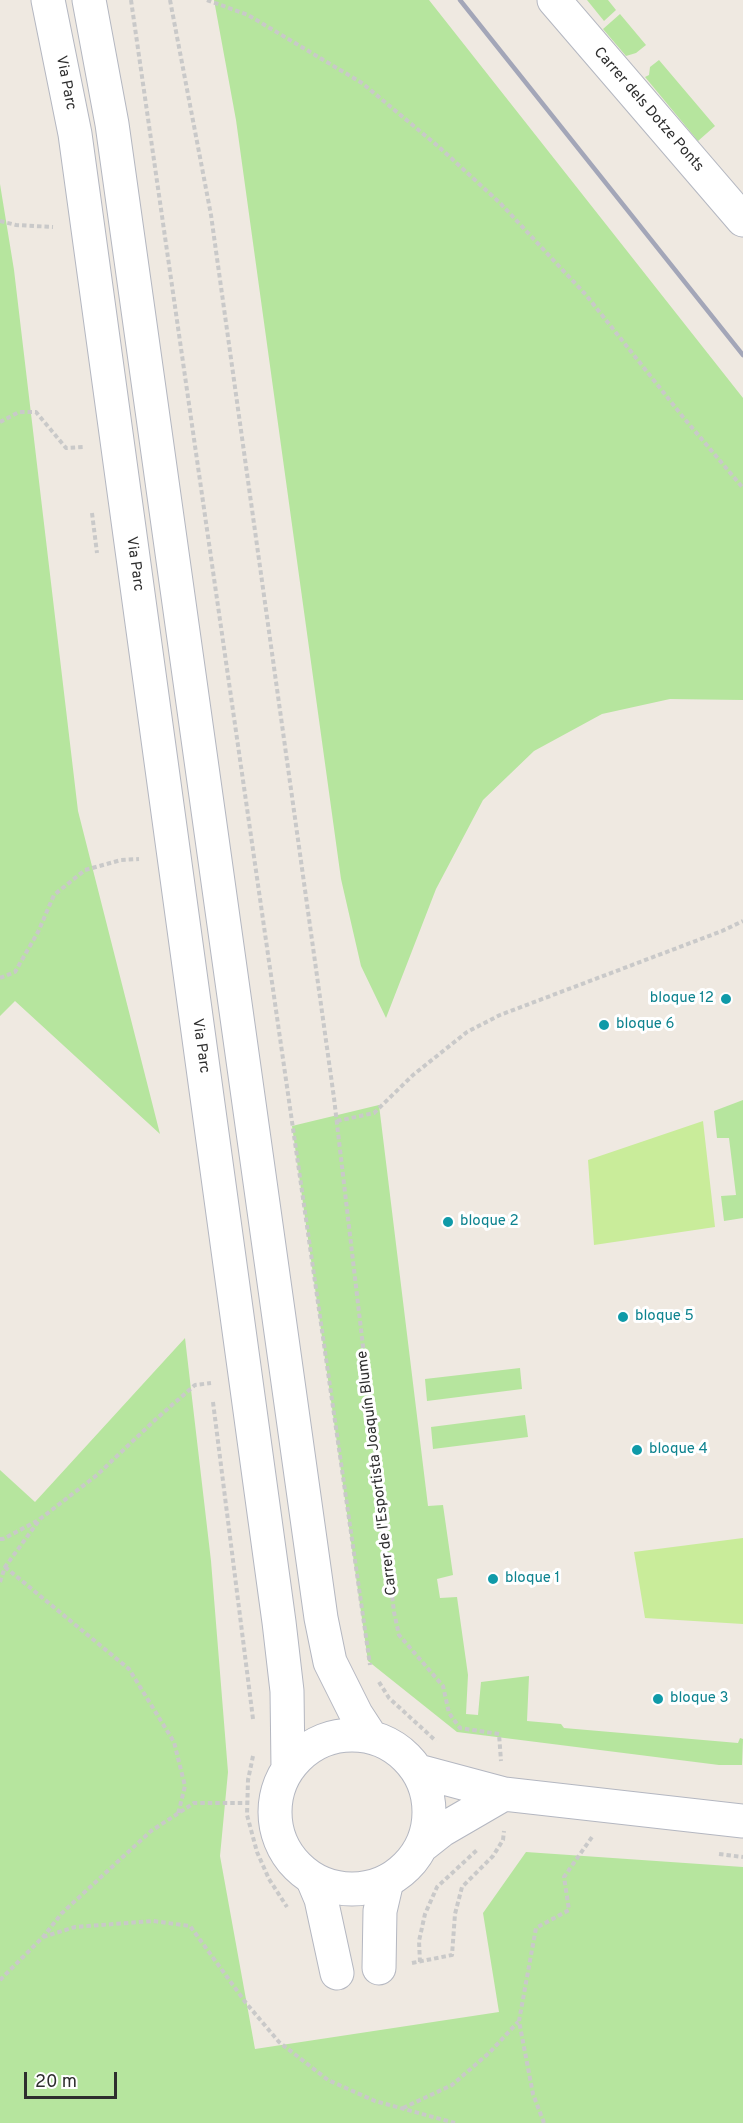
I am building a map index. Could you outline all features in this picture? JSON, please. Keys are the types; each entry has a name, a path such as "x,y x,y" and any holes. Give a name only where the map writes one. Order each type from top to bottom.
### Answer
{"main road":[{"name":"Via Parc","path":"48,0 75,134 279,1622 287,1691 288,1768"},
{"path":"89,0 112,124 321,1618 330,1662 356,1714 371,1737"},
{"name":"Carrer dels Dotze Ponts","path":"554,0 743,220"},
{"path":"423,1845 430,1808 426,1789 418,1771 406,1756 390,1744 371,1737 348,1735 325,1740 304,1751 288,1768 278,1791 274,1817 280,1842 293,1863 313,1880 338,1888 363,1889 387,1881 408,1866 423,1845 442,1830 494,1799"},
{"path":"418,1771 494,1799 743,1821"},
{"path":"313,1880 321,1899 337,1973"},
{"path":"379,1968 380,1911 387,1881"}],"path":[{"path":"131,0 368,1661 372,1669"},
{"name":"Carrer de l'Esportista Joaquín Blume","path":"170,0 211,215 334,1098 391,1589 399,1635 443,1686 449,1713 460,1728 500,1734 494,1799"},
{"path":"207,0 248,15 362,83 439,147 500,203 586,295 743,488"},
{"path":"0,221 16,225 53,227"},
{"path":"0,422 19,412 36,412 66,448 83,447"},
{"path":"0,978 15,972 39,932 54,895 85,870 121,860 139,859"},
{"path":"337,1121 374,1113 422,1068 467,1032 500,1015 743,921"},
{"path":"0,1539 40,1520 97,1475 195,1385 211,1383"},
{"path":"0,1582 4,1567 40,1520"},
{"path":"4,1567 129,1669 174,1742 185,1786 178,1814"},
{"path":"375,1677 389,1698 441,1745"},
{"path":"420,1962 419,1941 425,1914 437,1887 477,1850 494,1799"},
{"path":"0,1980 43,1937 62,1913 151,1831 194,1803 248,1803"},
{"path":"544,2123 533,2094 519,2021 536,1928 569,1910 564,1877 592,1837"},
{"path":"43,1937 86,1926 153,1922 190,1926 246,2003 279,2042 328,2080 375,2101 455,2123"},
{"path":"403,2108 452,2085 489,2054 519,2021"}],"green space":[{"path":"214,0 429,0 743,398 743,700 670,699 602,714 534,751 483,800 436,889 386,1018 361,966 341,879 236,120"},
{"path":"587,0 608,0 616,10 604,21"},
{"path":"620,14 646,45 636,53 626,56 603,29"},
{"path":"659,60 715,126 698,141 645,77 649,75 650,67"},
{"path":"0,184 14,270 78,811 160,1134 15,1001 0,1016"},
{"path":"743,1100 743,1218 724,1221 721,1196 736,1195 729,1138 717,1138 714,1111"},
{"path":"379,1105 428,1506 443,1505 453,1575 437,1579 440,1598 457,1597 468,1675 466,1714 478,1715 481,1682 529,1676 527,1721 561,1724 564,1728 738,1743 740,1738 743,1739 742,1765 719,1765 457,1732 368,1661 292,1126"},
{"path":"703,1121 715,1227 594,1245 588,1160"},
{"path":"185,1338 211,1561 228,1772 220,1856 255,2049 499,2012 483,1913 526,1852 743,1867 743,2123 0,2123 0,1470 35,1502"},
{"path":"520,1368 522,1389 427,1401 425,1379"},
{"path":"525,1415 528,1437 433,1449 431,1427"},
{"path":"743,1538 743,1624 645,1618 634,1552"}],"railway":[{"path":"460,0 743,355"}],"place":[{"name":"bloque 12","path":"726,999"},
{"name":"bloque 6","path":"604,1025"},
{"name":"bloque 2","path":"448,1222"},
{"name":"bloque 5","path":"623,1317"},
{"name":"bloque 4","path":"637,1450"},
{"name":"bloque 1","path":"493,1579"},
{"name":"bloque 3","path":"658,1699"}]}
